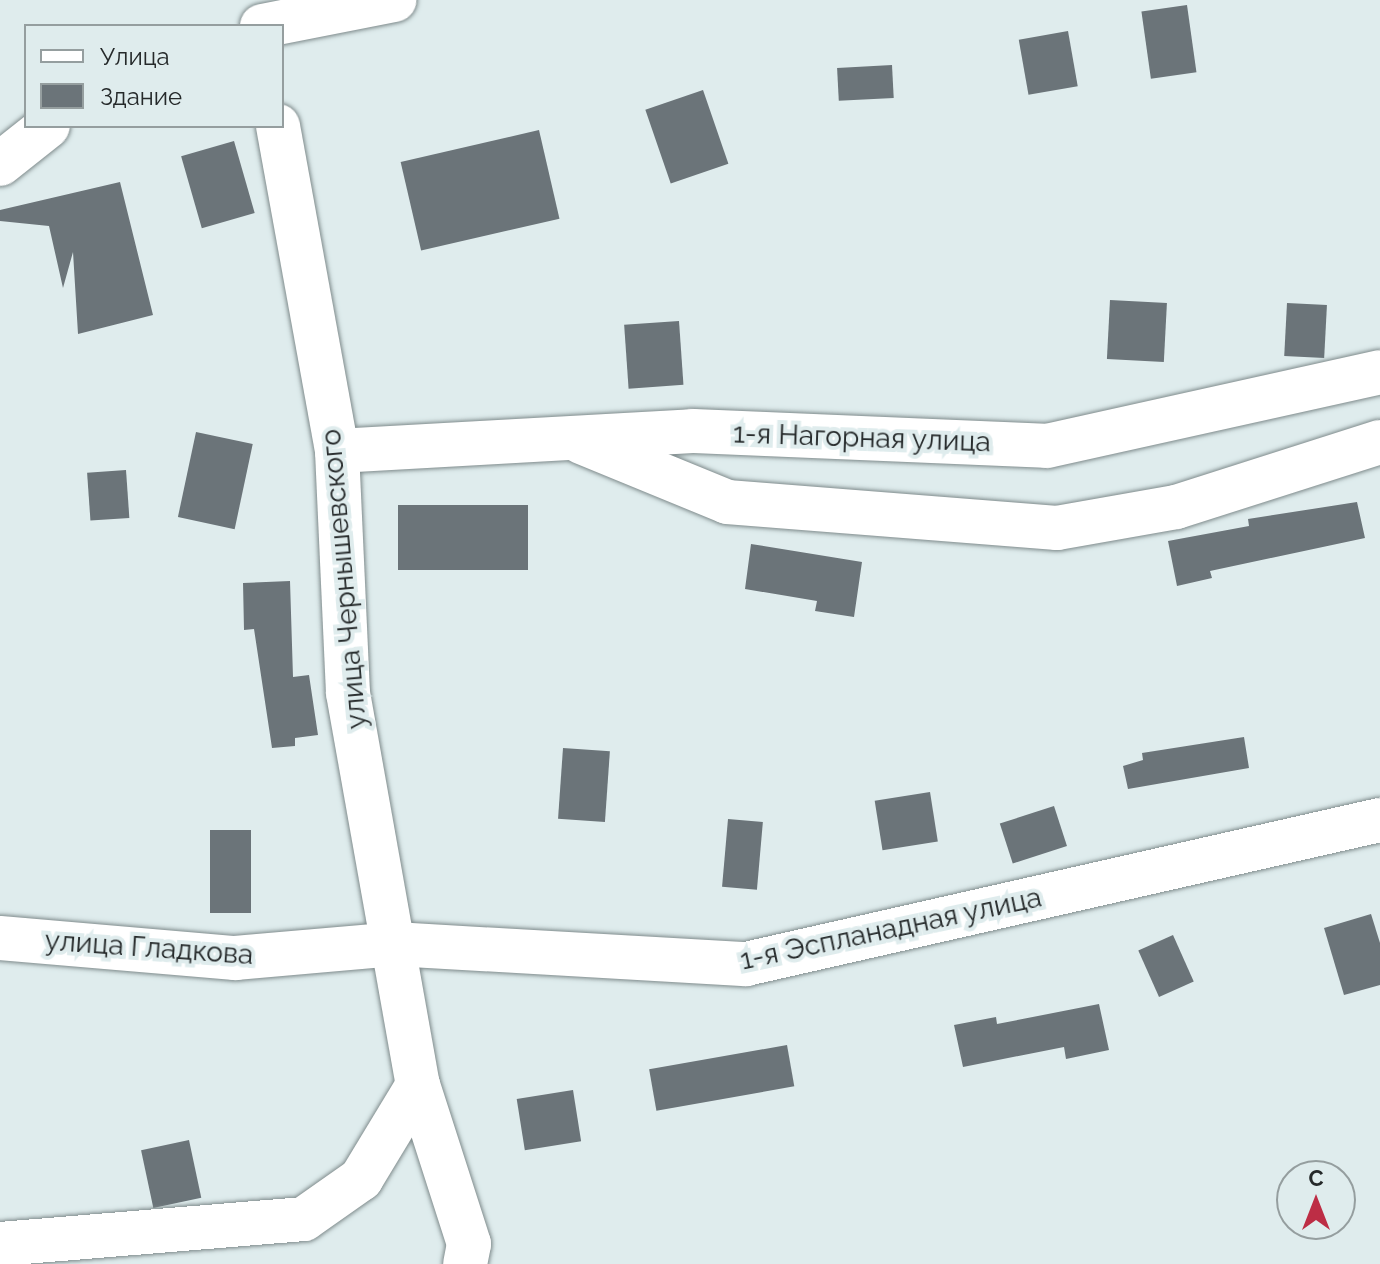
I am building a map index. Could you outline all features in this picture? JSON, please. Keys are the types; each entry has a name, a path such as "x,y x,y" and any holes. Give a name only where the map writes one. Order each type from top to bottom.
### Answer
{"street":[{"path":"259,0 262,24"},
{"path":"272,24 394,0"},
{"path":"0,164 45,128"},
{"name":"улица Чернышевского","path":"278,128 337,451 348,693 418,1085 469,1244 465,1264"},
{"name":"1-я Нагорная улица","path":"337,451 692,431 1047,446 1380,372"},
{"path":"571,438 727,502 1057,528 1176,507 1380,442"},
{"name":"1-я Эспланадная улица","path":"394,944 746,964 1380,820"},
{"name":"улица Гладкова","path":"0,938 235,958 394,944"},
{"path":"0,1244 304,1219 361,1179 418,1085"}],"building":[{"path":"1187,5 1196,72 1151,79 1141,11"},
{"path":"1068,31 1078,86 1028,95 1019,40"},
{"path":"892,65 894,98 839,101 837,68"},
{"path":"703,90 728,164 671,184 645,110"},
{"path":"539,130 559,219 421,251 401,162"},
{"path":"234,141 255,213 202,228 181,156"},
{"path":"120,182 153,315 78,334 73,252 63,288 49,226 0,221 0,210"},
{"path":"1110,300 1167,303 1164,362 1107,359"},
{"path":"1287,303 1327,305 1324,358 1284,356"},
{"path":"679,321 683,385 629,389 624,325"},
{"path":"196,432 253,444 235,529 178,517"},
{"path":"126,470 129,518 90,521 87,473"},
{"path":"1357,502 1365,538 1210,571 1212,578 1177,586 1168,541 1249,526 1248,519"},
{"path":"398,505 528,505 528,570 398,570"},
{"path":"751,544 862,562 854,617 815,611 817,601 745,589"},
{"path":"290,581 293,677 309,675 318,735 295,738 295,746 272,748 254,629 244,630 243,583"},
{"path":"1244,737 1249,768 1128,789 1123,766 1143,760 1142,753"},
{"path":"563,748 610,751 605,822 558,819"},
{"path":"930,792 938,841 883,850 875,801"},
{"path":"1054,806 1067,846 1013,864 1000,824"},
{"path":"728,819 763,822 757,890 722,887"},
{"path":"210,830 251,830 251,913 210,913"},
{"path":"1371,914 1380,943 1380,985 1344,995 1324,928"},
{"path":"1173,935 1194,982 1159,997 1138,950"},
{"path":"1099,1004 1109,1050 1066,1059 1064,1047 963,1067 954,1025 996,1017 997,1024"},
{"path":"787,1045 794,1086 656,1111 649,1069"},
{"path":"573,1090 581,1141 525,1150 517,1099"},
{"path":"189,1140 201,1198 153,1208 141,1150"}]}
